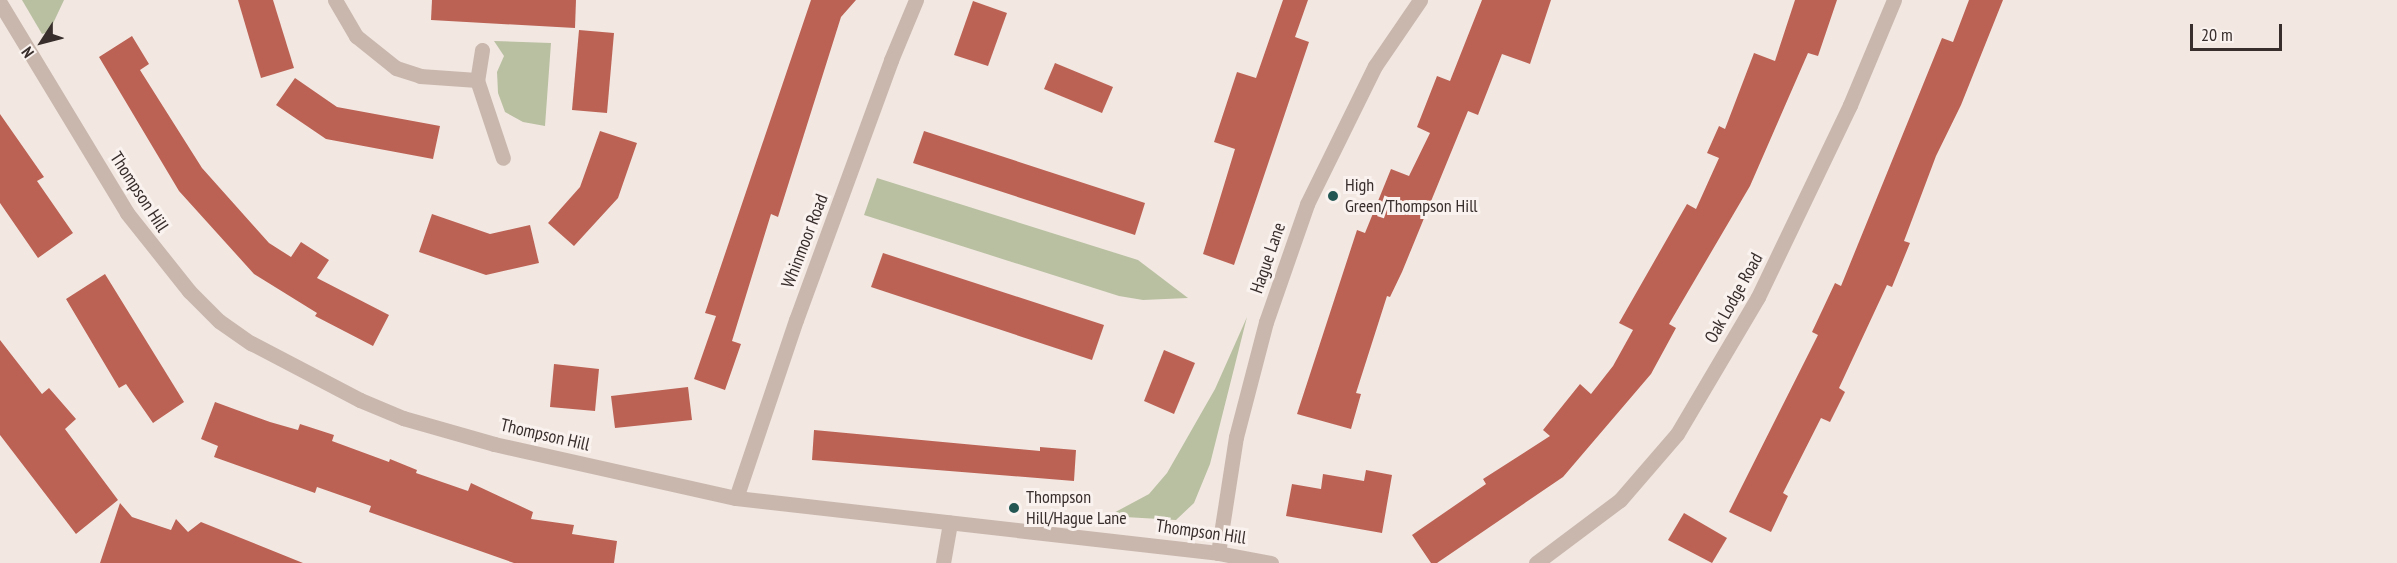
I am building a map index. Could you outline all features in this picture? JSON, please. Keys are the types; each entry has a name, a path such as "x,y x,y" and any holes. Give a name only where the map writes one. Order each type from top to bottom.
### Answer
{"street":[{"path":"335,0 356,36 396,68 420,76 477,80"},
{"name":"Whinmoor Road","path":"736,498 796,320 891,60 916,0"},
{"name":"Hague Lane","path":"1218,553 1236,437 1266,322 1307,204 1375,66 1420,0"},
{"name":"Oak Lodge Road","path":"1536,563 1620,500 1677,434 1764,287 1850,105 1894,0"},
{"name":"Thompson Hill","path":"0,3 127,213 158,254 219,321 250,343 323,384 403,417 494,444 736,498 1218,553 1270,563"},
{"path":"482,50 477,80 503,158"},
{"path":"943,563 950,523"}],"green space":[{"path":"22,0 64,0 49,32 42,34"},
{"path":"494,41 551,43 545,126 523,122 505,112 498,93 497,72 504,56"},
{"path":"877,178 1138,260 1188,298 1143,300 1119,296 864,215"},
{"path":"1247,317 1210,464 1194,503 1176,520 1108,516 1149,494 1167,473 1215,389"}],"building":[{"path":"238,0 273,0 294,68 261,78"},
{"path":"432,0 576,0 575,28 431,20"},
{"path":"811,0 856,0 841,17 778,217 771,214 732,341 741,344 725,390 694,379 716,316 705,313"},
{"path":"1283,0 1308,0 1295,37 1309,42 1234,265 1203,254 1235,149 1214,142 1237,72 1256,78"},
{"path":"1482,0 1551,0 1530,64 1502,54 1478,115 1468,111 1402,272 1390,297 1387,296 1356,393 1361,394 1351,429 1297,414 1357,230 1365,233 1391,169 1409,176 1430,133 1417,127 1437,76 1450,81"},
{"path":"1795,0 1837,0 1818,56 1808,53 1750,186 1669,324 1676,328 1651,374 1563,477 1437,563 1431,563 1412,535 1486,484 1483,479 1550,436 1543,430 1580,384 1591,394 1613,366 1633,330 1619,323 1687,204 1696,209 1719,158 1707,153 1719,126 1725,129 1754,53 1775,61"},
{"path":"1969,0 2003,0 1961,105 1936,156 1904,241 1910,243 1892,287 1887,285 1839,388 1845,392 1830,422 1821,418 1783,493 1788,496 1771,532 1729,512 1818,335 1812,332 1835,283 1841,286 1942,38 1953,42"},
{"path":"973,1 1007,13 988,66 954,55"},
{"path":"579,30 614,33 607,113 572,110"},
{"path":"132,36 149,64 140,70 202,168 269,243 291,257 301,242 329,260 317,278 389,315 373,346 315,316 317,313 254,274 179,191 99,57"},
{"path":"1055,63 1113,87 1102,113 1044,89"},
{"path":"295,78 337,107 440,126 433,159 326,139 276,105"},
{"path":"0,114 44,177 37,181 73,233 38,258 0,203"},
{"path":"600,131 637,143 618,198 574,246 548,223 580,187"},
{"path":"924,131 1145,203 1135,235 913,163"},
{"path":"432,214 490,234 530,225 539,263 486,275 419,252"},
{"path":"883,253 1104,325 1092,360 871,287"},
{"path":"105,274 184,402 153,423 126,384 119,388 66,299"},
{"path":"0,340 42,394 49,388 76,419 65,429 118,500 76,534 0,435"},
{"path":"1164,350 1195,363 1174,414 1144,401"},
{"path":"554,364 599,369 595,411 550,407"},
{"path":"688,387 692,420 615,428 611,396"},
{"path":"215,402 298,430 300,424 334,435 332,441 389,462 390,459 417,470 416,473 468,491 471,483 533,512 531,519 574,525 572,534 617,541 614,563 514,563 369,512 371,506 317,487 315,493 214,457 218,446 201,439"},
{"path":"814,430 1040,451 1040,447 1076,450 1074,481 812,460"},
{"path":"1366,470 1392,475 1382,533 1286,516 1292,484 1321,489 1323,474 1364,481"},
{"path":"120,503 132,517 171,530 176,519 188,532 201,522 303,563 100,563"},
{"path":"1684,513 1727,538 1712,563 1668,540"}],"place":[{"name":"High Green/Thompson Hill","path":"1333,196"},
{"name":"Thompson Hill/Hague Lane","path":"1014,508"}]}
